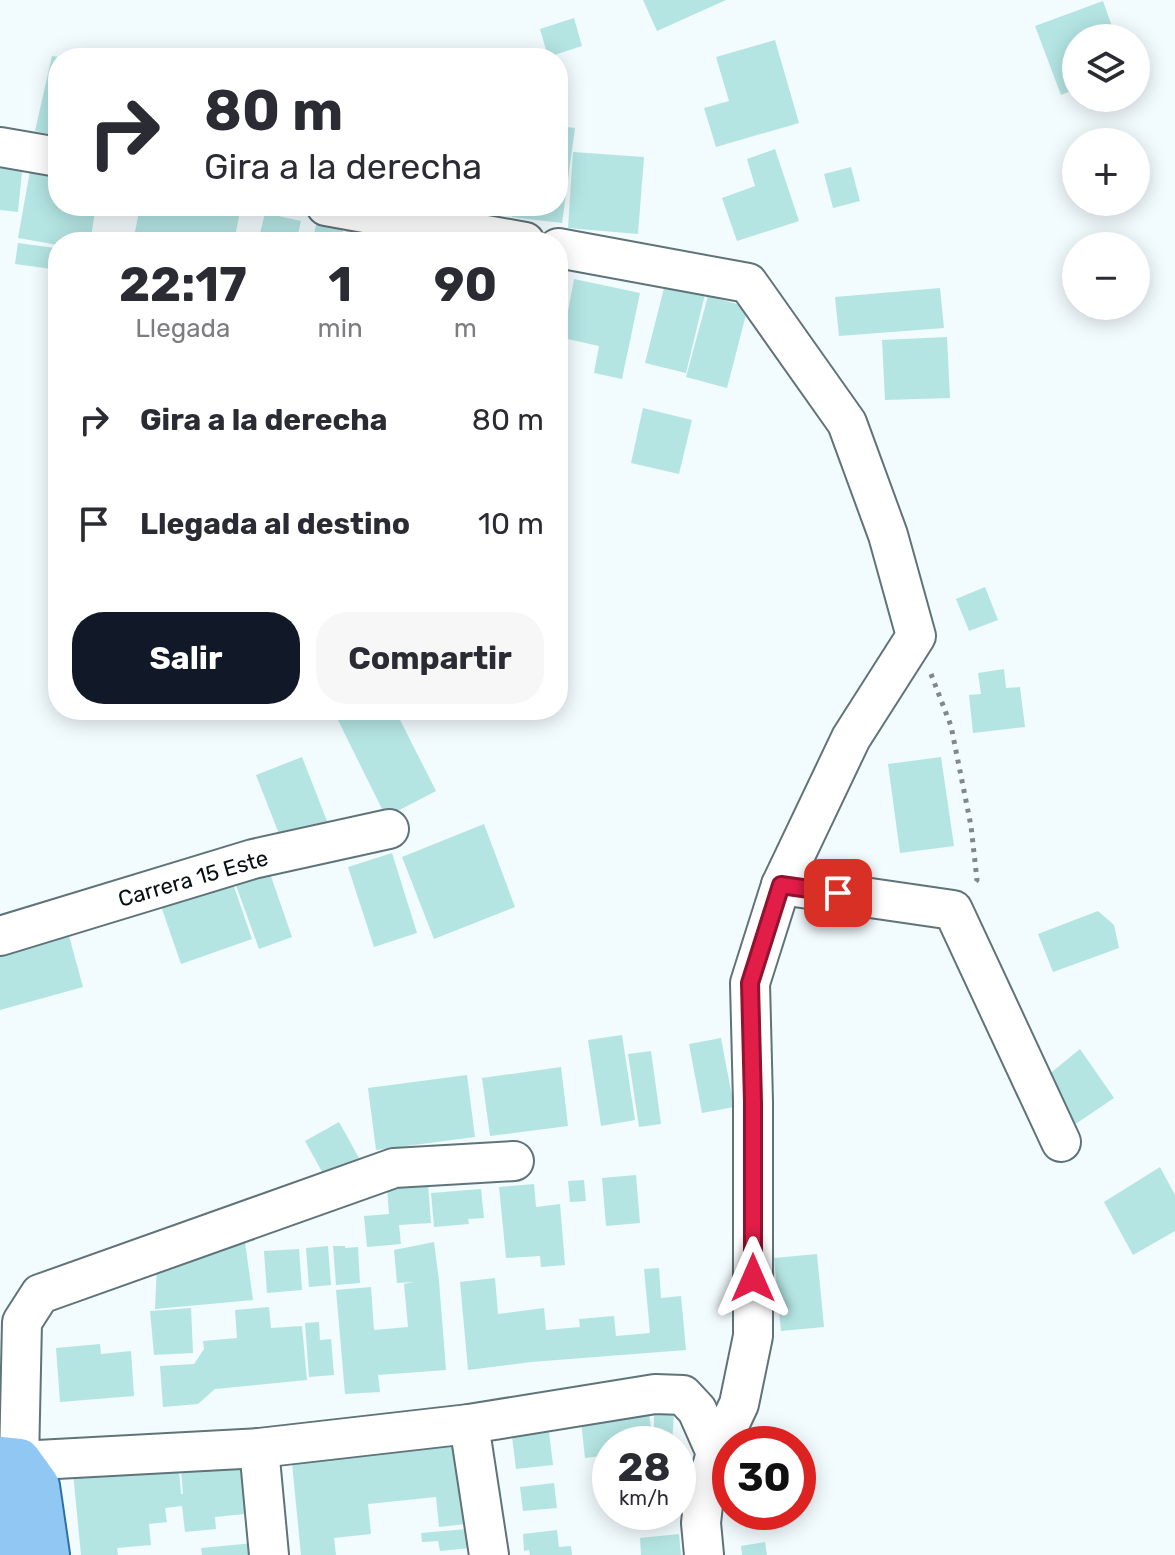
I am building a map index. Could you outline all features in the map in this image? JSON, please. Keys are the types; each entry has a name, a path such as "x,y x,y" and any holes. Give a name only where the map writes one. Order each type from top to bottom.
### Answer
{"main road":[{"path":"6,1469 20,1555"},
{"path":"6,1469 37,1486 47,1555"}],"street":[{"path":"0,147 48,155"},
{"path":"381,216 470,232"},
{"path":"568,250 748,283 847,423 888,535 916,636 851,738 781,885 750,983 753,1336 739,1404 729,1426"},
{"name":"Carrera 15 Este","path":"0,936 253,859 389,829"},
{"path":"781,885 953,910 1061,1142"},
{"path":"514,1161 394,1168 40,1294 22,1322 6,1469 259,1448 469,1424 655,1394 683,1395 697,1410 712,1444"},
{"path":"469,1424 489,1555"},
{"path":"259,1448 269,1555"},
{"path":"704,1555 701,1523 704,1495 712,1467"}],"path":[{"path":"916,636 951,726 971,826 977,880 953,910"}],"building":[{"path":"643,0 726,0 657,31"},
{"path":"1103,1 1111,24 1062,24 1061,95 1035,26"},
{"path":"574,18 582,46 568,51 568,48 545,48 540,29"},
{"path":"775,40 799,123 716,147 704,108 729,101 716,57"},
{"path":"48,74 48,134 35,131"},
{"path":"568,127 575,128 568,179"},
{"path":"775,149 799,221 737,241 722,198 755,186 747,159"},
{"path":"573,152 644,157 638,234 568,228"},
{"path":"0,160 23,162 18,212 0,210"},
{"path":"31,165 48,168 48,216 94,216 92,232 48,232 48,243 18,238"},
{"path":"851,167 860,201 833,208 824,174"},
{"path":"138,216 239,216 236,232 135,232"},
{"path":"264,216 301,221 298,232 260,232"},
{"path":"512,216 563,216 562,223"},
{"path":"349,217 390,225 389,232 346,232"},
{"path":"317,221 344,227 343,232 314,232"},
{"path":"18,243 48,247 48,268 15,264"},
{"path":"667,276 707,286 686,373 645,363"},
{"path":"574,279 640,293 622,379 594,373 599,346 568,339 568,311"},
{"path":"940,288 944,328 839,336 835,297"},
{"path":"708,296 748,307 727,388 686,377"},
{"path":"947,337 950,398 885,400 882,340"},
{"path":"643,408 692,420 679,474 631,463"},
{"path":"985,587 998,620 969,631 956,599"},
{"path":"1004,669 1006,688 1020,687 1025,727 973,733 969,695 981,694 978,673"},
{"path":"338,720 400,720 436,791 386,817"},
{"path":"302,757 327,821 281,839 256,775"},
{"path":"941,757 954,846 900,853 888,764"},
{"path":"484,824 515,907 434,939 402,857"},
{"path":"392,853 417,933 374,947 348,867"},
{"path":"267,865 292,937 259,949 233,877"},
{"path":"231,878 252,939 181,964 160,903"},
{"path":"1098,911 1114,925 1119,948 1053,972 1038,934"},
{"path":"66,925 83,987 0,1010 0,944"},
{"path":"622,1035 635,1120 601,1126 588,1040"},
{"path":"721,1038 734,1107 702,1113 689,1044"},
{"path":"1080,1049 1114,1098 1074,1125 1042,1080"},
{"path":"651,1051 661,1124 639,1127 628,1054"},
{"path":"561,1067 568,1126 490,1136 482,1078"},
{"path":"467,1075 475,1137 376,1150 368,1088"},
{"path":"339,1122 359,1158 325,1177 305,1141"},
{"path":"1160,1167 1175,1195 1175,1231 1133,1255 1104,1202"},
{"path":"636,1175 640,1223 606,1226 602,1178"},
{"path":"584,1180 586,1201 570,1202 568,1181"},
{"path":"428,1184 431,1223 399,1225 401,1244 367,1247 364,1216 389,1214 387,1188"},
{"path":"534,1184 536,1207 560,1204 565,1265 541,1267 540,1256 506,1258 499,1187"},
{"path":"481,1189 484,1218 468,1219 469,1224 434,1227 431,1193"},
{"path":"245,1242 253,1300 155,1309 157,1263"},
{"path":"434,1242 446,1370 378,1375 380,1392 345,1394 336,1290 371,1287 374,1330 408,1327 404,1284 414,1282 397,1283 394,1250"},
{"path":"328,1246 331,1285 309,1287 306,1248"},
{"path":"333,1246 358,1247 360,1283 336,1285"},
{"path":"299,1249 302,1290 267,1293 264,1251"},
{"path":"817,1254 824,1327 781,1331 774,1258"},
{"path":"659,1268 661,1298 681,1296 686,1350 468,1370 460,1282 495,1278 498,1314 544,1308 546,1330 580,1327 579,1319 614,1316 616,1336 650,1333 644,1269"},
{"path":"269,1307 271,1328 302,1326 307,1380 215,1389 198,1404 163,1407 160,1366 194,1364 204,1349 203,1341 237,1338 235,1310"},
{"path":"191,1308 193,1353 154,1355 150,1311"},
{"path":"319,1322 320,1340 331,1339 334,1375 309,1377 305,1323"},
{"path":"100,1344 101,1354 131,1351 134,1396 60,1402 56,1348"},
{"path":"649,1413 651,1426 592,1426 592,1457 585,1458 581,1421"},
{"path":"654,1413 674,1414 673,1426 654,1426"},
{"path":"548,1424 553,1465 516,1469 511,1428"},
{"path":"466,1425 476,1523 439,1527 436,1497 368,1504 371,1534 334,1538 336,1555 301,1555 291,1453"},
{"path":"249,1455 255,1513 215,1517 216,1529 185,1532 182,1506 165,1508 167,1522 149,1524 151,1545 117,1548 118,1555 81,1555 73,1473 110,1469 110,1475 127,1474 144,1466 144,1473 179,1470 183,1494 181,1469"},
{"path":"554,1483 557,1508 523,1511 520,1487"},
{"path":"467,1529 469,1548 440,1551 438,1541 422,1542 421,1533"},
{"path":"557,1530 559,1547 571,1546 572,1555 530,1555 529,1550 524,1551 523,1534"},
{"path":"679,1534 681,1555 641,1555 640,1538"},
{"path":"765,1542 767,1555 742,1555 741,1546"},
{"path":"254,1543 255,1555 202,1555 201,1548"}],"route":[{"path":"753,1278 750,983 781,885 838,893"}]}
